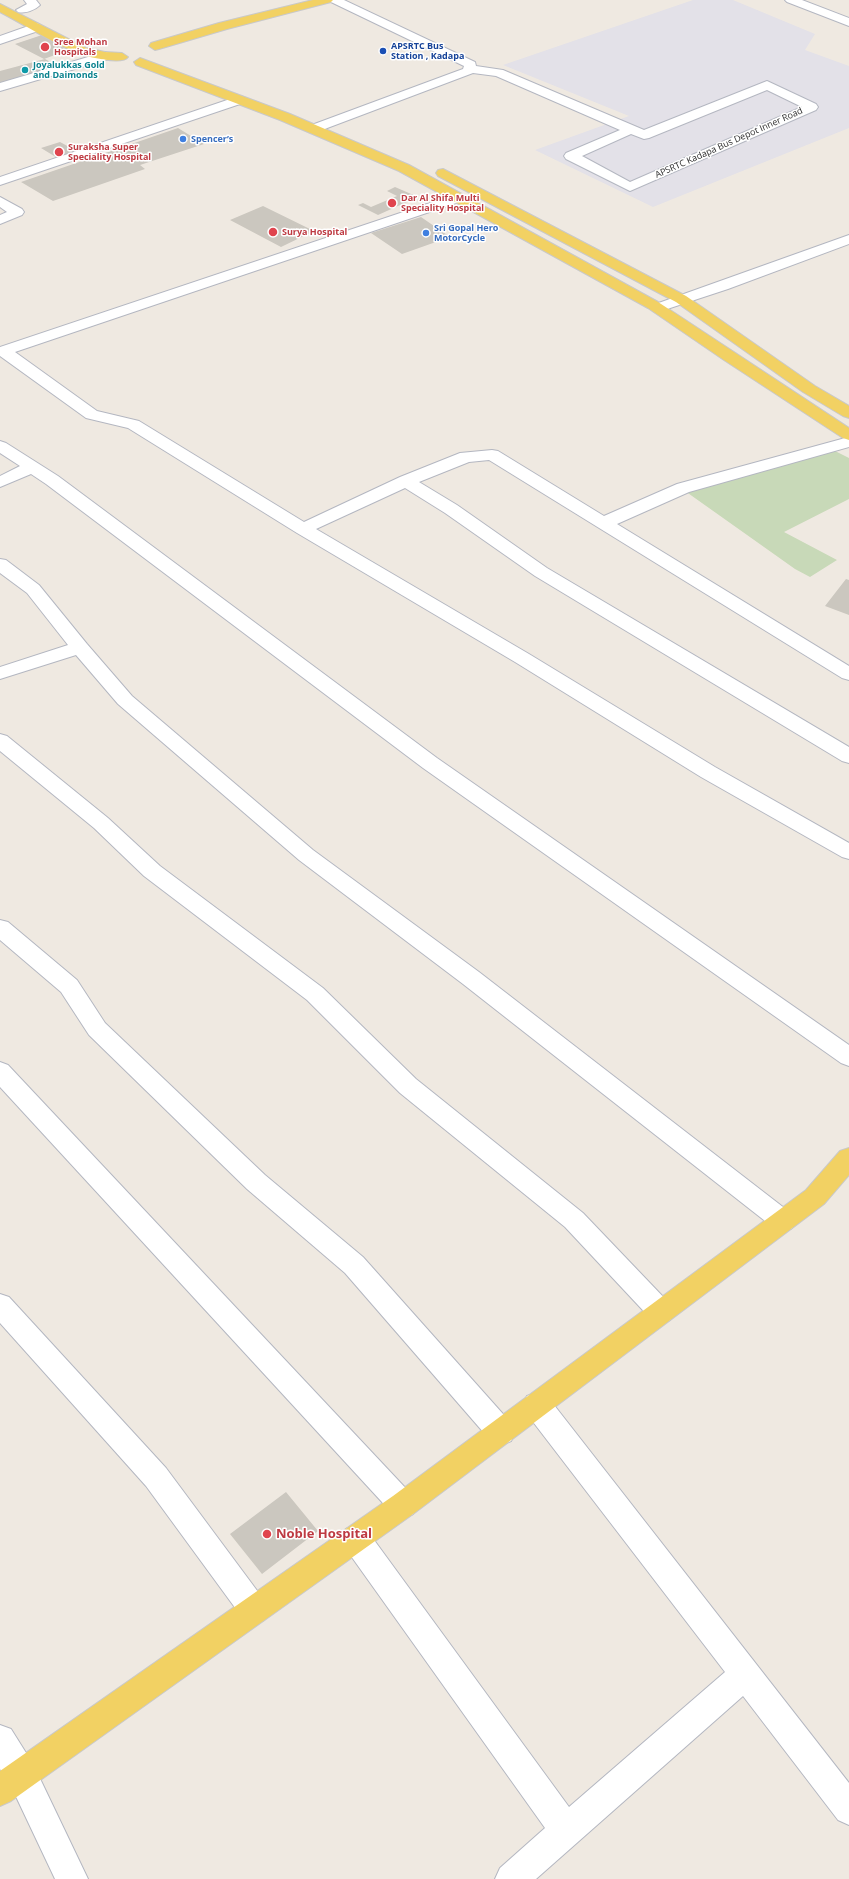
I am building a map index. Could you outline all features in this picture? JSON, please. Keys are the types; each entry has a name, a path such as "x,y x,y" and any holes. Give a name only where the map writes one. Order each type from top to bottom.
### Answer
{"main road":[{"path":"3,0 90,46 104,50 125,52"},
{"path":"299,0 211,23 142,45 157,52 182,69 332,123 425,164 681,299 809,389 849,413"},
{"path":"140,62 157,52 222,26 327,0"},
{"path":"0,7 82,51 105,56 125,52"},
{"path":"125,52 128,60 140,62 314,129 404,168 658,308 714,347 849,435"},
{"path":"714,347 735,337"},
{"path":"11,1783 356,1539 501,1432 815,1197 849,1158"}],"street":[{"path":"22,10 34,5 30,0"},
{"path":"314,129 456,76 469,69 471,65 335,0"},
{"path":"791,0 849,22"},
{"path":"0,40 37,27"},
{"path":"0,87 105,56"},
{"name":"APSRTC Kadapa Bus Depot Inner Road","path":"469,69 499,73 644,135 767,85 812,107 630,187 571,156 630,130"},
{"path":"0,181 239,100"},
{"path":"2,351 457,198"},
{"path":"0,201 17,212 0,220"},
{"path":"658,308 723,286 849,238"},
{"path":"2,351 92,415 133,424 303,529 522,658 708,772 849,852"},
{"path":"604,524 683,488 849,442"},
{"path":"0,446 32,467 125,534 430,762 849,1057"},
{"path":"303,529 406,481 466,457 492,454 849,674"},
{"path":"0,482 32,467"},
{"path":"406,481 450,509 541,572 849,756"},
{"path":"0,564 33,589 80,648 125,700 306,855 478,983 783,1221"},
{"path":"0,673 80,648"},
{"path":"0,741 101,822 152,871 315,994 408,1086 574,1220 661,1312"},
{"path":"0,928 69,986 97,1029 250,1176 354,1265 501,1432"},
{"path":"0,1071 403,1505"},
{"path":"0,1305 156,1477 254,1610"},
{"path":"537,1405 849,1809"},
{"path":"356,1539 567,1831"},
{"path":"511,1879 745,1674"},
{"path":"0,1740 11,1783 72,1879"}],"shaded area":[{"path":"693,0 733,0 815,34 805,50 849,66 849,128 653,207 535,150 629,116 503,65"}],"green space":[{"path":"829,448 849,458 849,499 784,532 837,560 810,577 795,569 685,491"}],"building":[{"path":"45,34 74,48 44,59 15,44"},
{"name":"Joyalukkas Gold and Daimonds","path":"45,59 59,67 0,83 0,71"},
{"path":"178,128 204,144 140,165 145,169 53,201 21,182"},
{"path":"60,142 84,155 64,162 41,148"},
{"path":"395,187 418,197 378,215 358,205 363,203 371,207 397,196 387,191"},
{"path":"263,206 314,231 281,247 230,220"},
{"path":"421,217 450,237 402,254 371,233"},
{"path":"846,579 849,580 849,615 825,606"},
{"path":"286,1492 318,1531 262,1574 230,1534"}],"place":[{"name":"Sree Mohan Hospitals","path":"45,47"},
{"name":"APSRTC Bus Station , Kadapa","path":"383,51"},
{"name":"Joyalukkas Gold and Daimonds","path":"25,70"},
{"name":"Spencer’s","path":"183,139"},
{"name":"Suraksha Super Speciality Hospital","path":"59,152"},
{"name":"Dar Al Shifa Multi Speciality Hospital","path":"392,203"},
{"name":"Surya Hospital","path":"273,232"},
{"name":"Sri Gopal Hero MotorCycle","path":"426,233"},
{"name":"Noble Hospital","path":"267,1534"}]}
